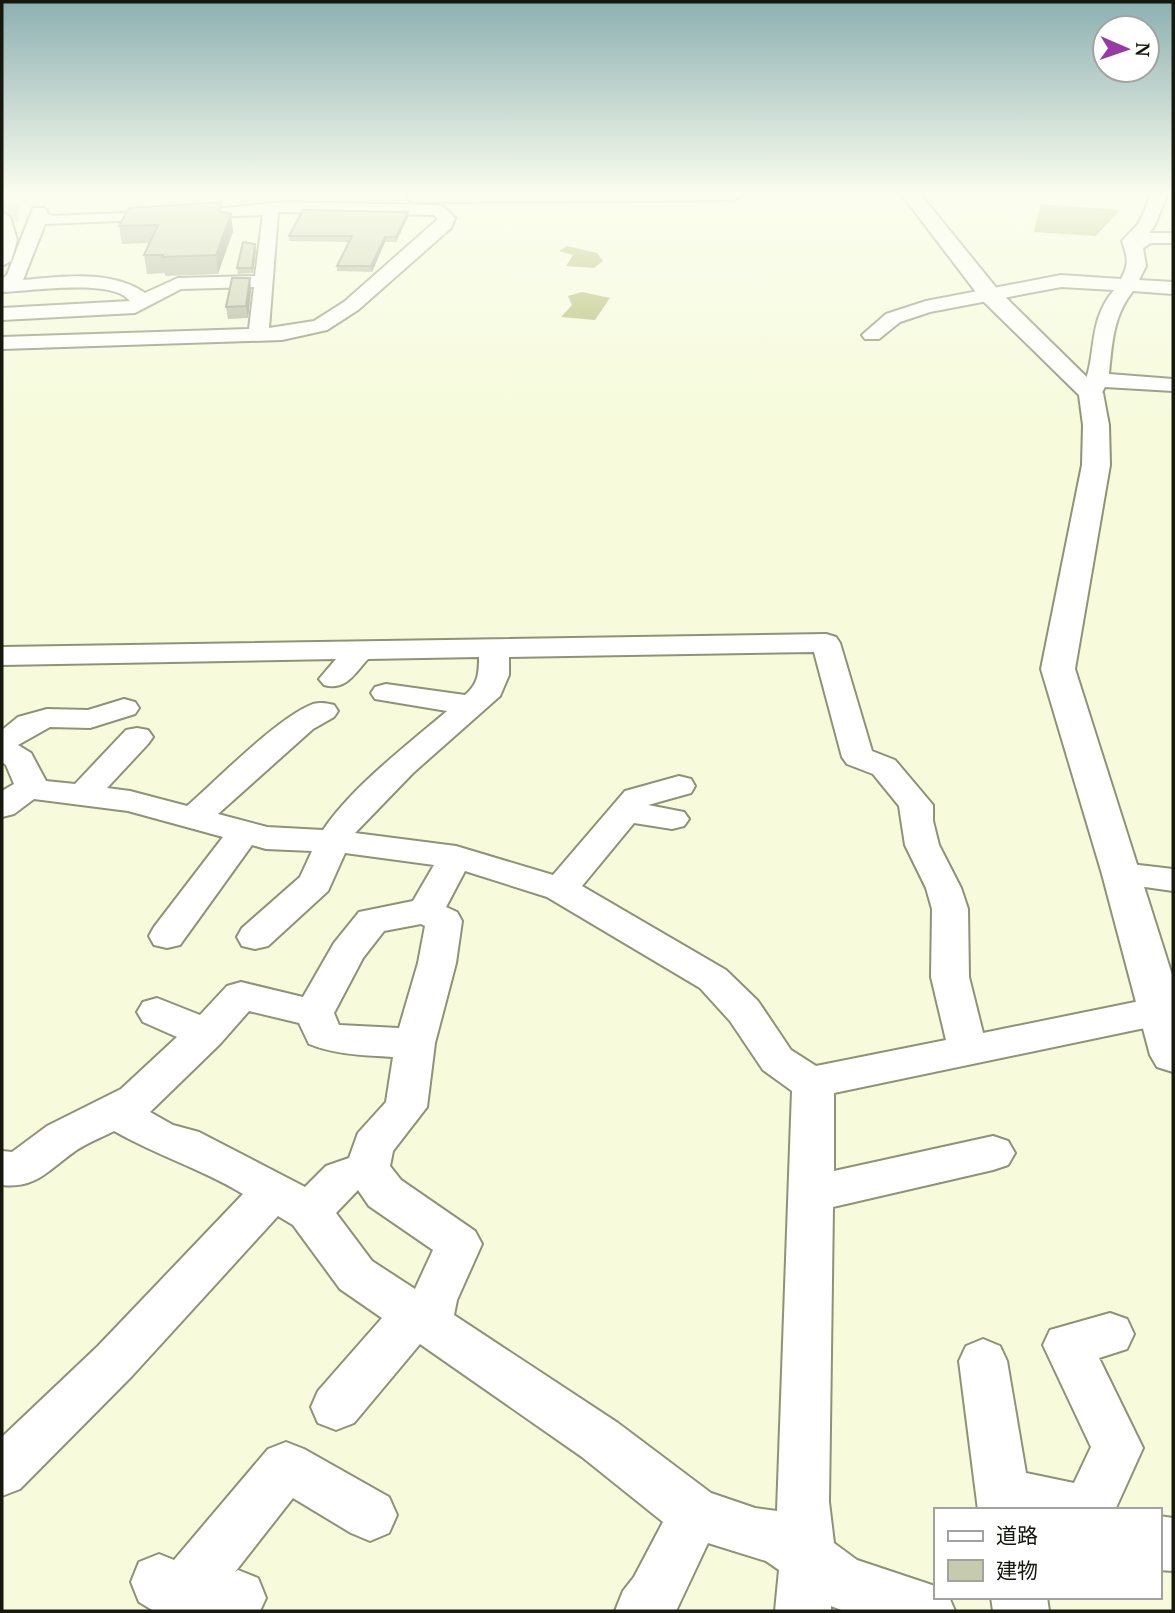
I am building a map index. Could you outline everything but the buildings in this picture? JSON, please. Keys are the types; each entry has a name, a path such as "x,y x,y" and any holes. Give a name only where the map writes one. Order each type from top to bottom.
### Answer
{"main road":[{"path":"970,270 990,295 1095,386 1096,465 1058,669 1169,1018 1173,1055"}],"street":[{"path":"2,287 15,278 18,270"},
{"path":"258,335 265,270"},
{"path":"2,343 282,334 320,326 351,306 391,270"},
{"path":"1135,270 1114,302 1104,327 1095,386 1173,385"},
{"path":"2,287 94,284 121,287 264,281"},
{"path":"872,335 893,318 926,307 1061,281 1173,288"},
{"path":"2,314 137,305 178,284"},
{"path":"121,287 138,295 137,305"},
{"path":"137,305 162,316 159,330 141,337"},
{"path":"2,656 826,643 858,757 884,767 916,805 915,820 921,847 948,900 951,915 948,966 968,1050"},
{"path":"255,937 315,883 333,841 344,824 402,766 489,690 494,675 494,648"},
{"path":"334,679 360,650"},
{"path":"386,693 470,705"},
{"path":"195,817 302,722 323,711"},
{"path":"2,740 14,736 29,724 47,718 131,722 83,795"},
{"path":"2,748 20,760 33,789"},
{"path":"560,889 637,799 679,786"},
{"path":"2,807 22,792 33,789 130,801 266,838 333,841 456,856 560,889 713,979 744,1011 777,1060 810,1083 814,1095 803,1502 808,1557 803,1611"},
{"path":"626,811 672,820"},
{"path":"167,936 243,833"},
{"path":"426,911 456,856"},
{"path":"1122,874 1173,880"},
{"path":"314,1013 347,952 372,921 426,911 444,921 437,963 415,1043 406,1107 373,1144 368,1169 385,1194 459,1244 433,1300 421,1319 336,1407"},
{"path":"2,1168 19,1170 62,1138 136,1100 206,1034 241,996 314,1013"},
{"path":"157,1012 206,1034"},
{"path":"314,1013 323,1034 339,1040 415,1043"},
{"path":"810,1083 968,1050 1169,1018"},
{"path":"116,1112 160,1138 184,1144 292,1202 356,1275 600,1440 695,1513 755,1534 774,1536 842,1583 927,1611"},
{"path":"812,1194 993,1153"},
{"path":"2,1472 115,1361 292,1202 341,1178 368,1169"},
{"path":"1089,1508 1117,1448 1067,1345 1110,1334"},
{"path":"983,1361 1004,1502 1062,1508"},
{"path":"199,1600 286,1466 370,1515"},
{"path":"655,1607 695,1513"}],"green space":[{"path":"582,292 610,298 595,320 561,317 572,305 568,296"}]}
